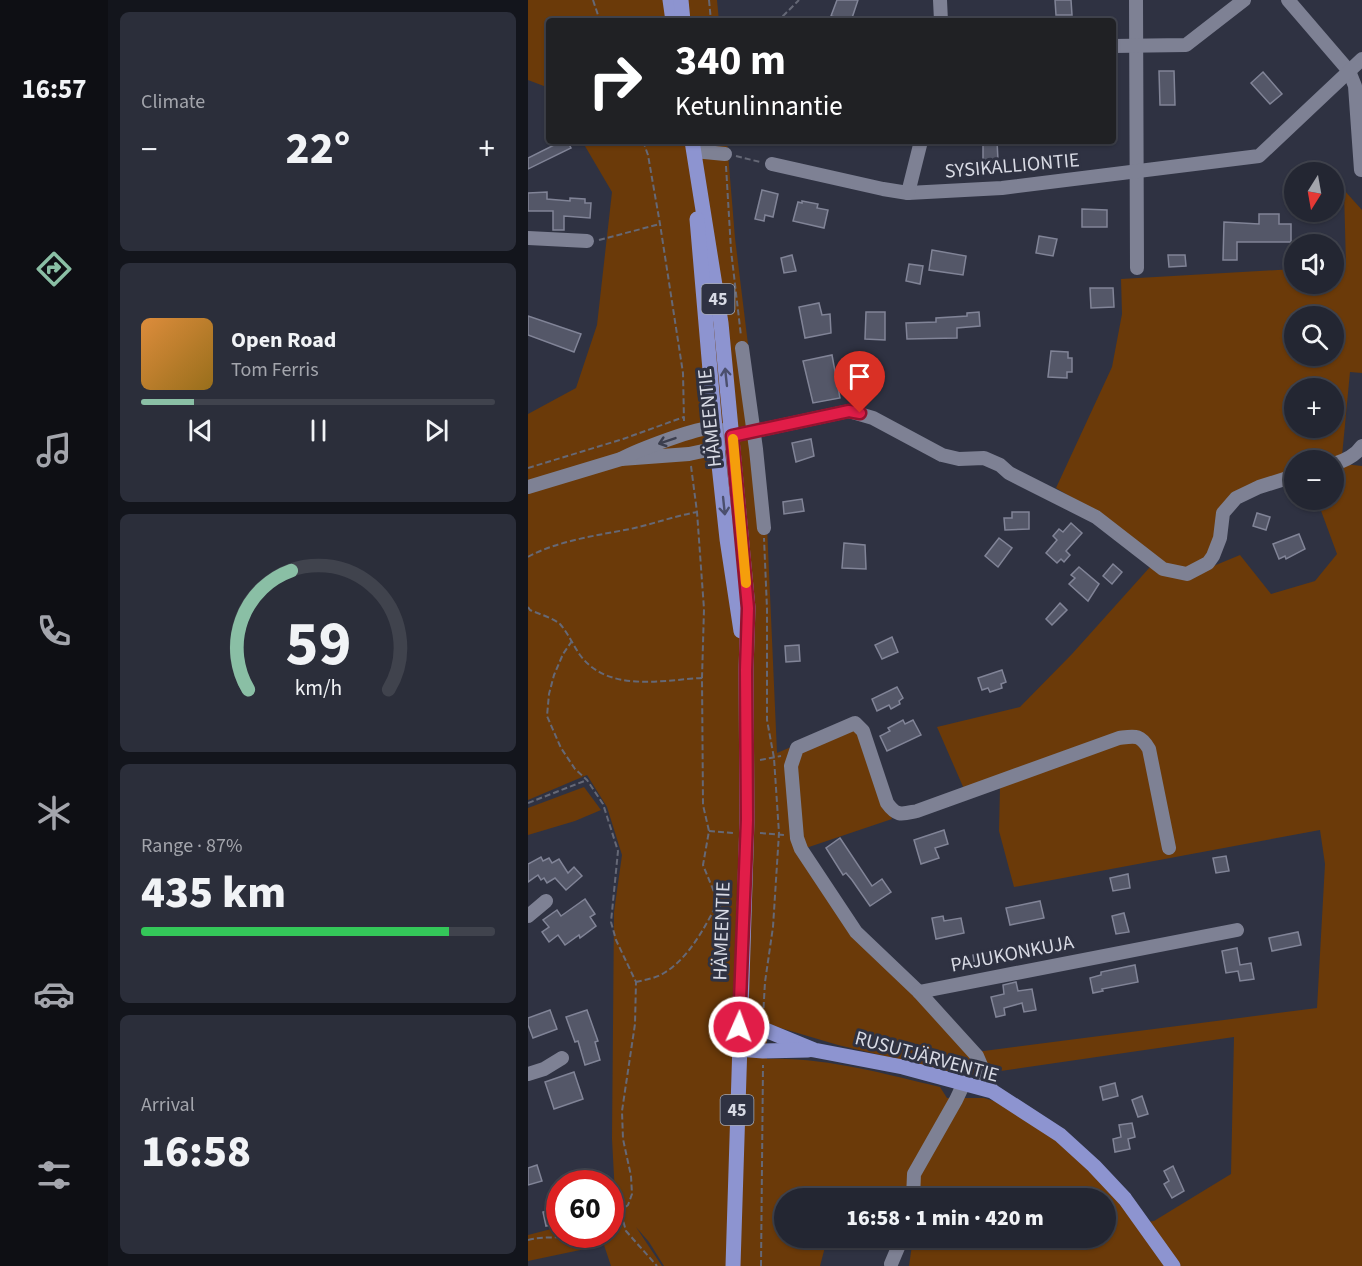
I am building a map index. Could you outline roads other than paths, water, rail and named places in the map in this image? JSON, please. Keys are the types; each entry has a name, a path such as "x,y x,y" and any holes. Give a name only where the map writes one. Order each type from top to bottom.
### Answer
{"main road":[{"path":"670,0 673,18"},
{"path":"681,0 683,18"},
{"name":"HÄMEENTIE","path":"693,148 701,276 717,448 727,539 746,670"},
{"name":"HÄMEENTIE","path":"693,148 721,323 748,608 747,820 738,1049 733,1266"},
{"name":"RUSUTJÄRVENTIE","path":"739,1027 763,1029 814,1050 903,1067 992,1091 1060,1135 1094,1166 1125,1199 1173,1266"},
{"name":"RUSUTJÄRVENTIE","path":"738,1049 814,1050"}],"street":[{"path":"940,0 940,18"},
{"path":"1136,0 1137,268"},
{"path":"1116,46 1186,45 1244,0"},
{"path":"1288,0 1349,71 1355,86 1361,170"},
{"name":"SYSIKALLIONTIE","path":"772,164 908,193 1002,188 1259,156 1362,59"},
{"path":"908,193 920,144"},
{"path":"693,148 725,154"},
{"path":"528,238 587,241"},
{"path":"742,348 764,528"},
{"path":"621,459 689,454 717,448 732,436 849,411 860,413 942,455 959,459 984,458 1000,465 1009,473 1096,517 1162,569 1187,574 1208,563 1213,556 1220,538 1223,513 1236,498 1259,487 1284,479"},
{"path":"528,487 621,459 686,434 715,428 732,436"},
{"path":"1344,460 1360,450 1362,446"},
{"path":"992,1091 977,1056 919,992 856,932 807,858 797,838 791,766 797,748 855,723 863,730 887,803 893,811 901,814 917,811 1119,738 1134,736 1143,740 1149,749 1169,848"},
{"path":"528,916 546,901"},
{"name":"PAJUKONKUJA","path":"919,992 1237,930"},
{"path":"528,1074 544,1069 562,1058"},
{"path":"913,1188 914,1174 964,1083"},
{"path":"891,1264 898,1248"}]}
